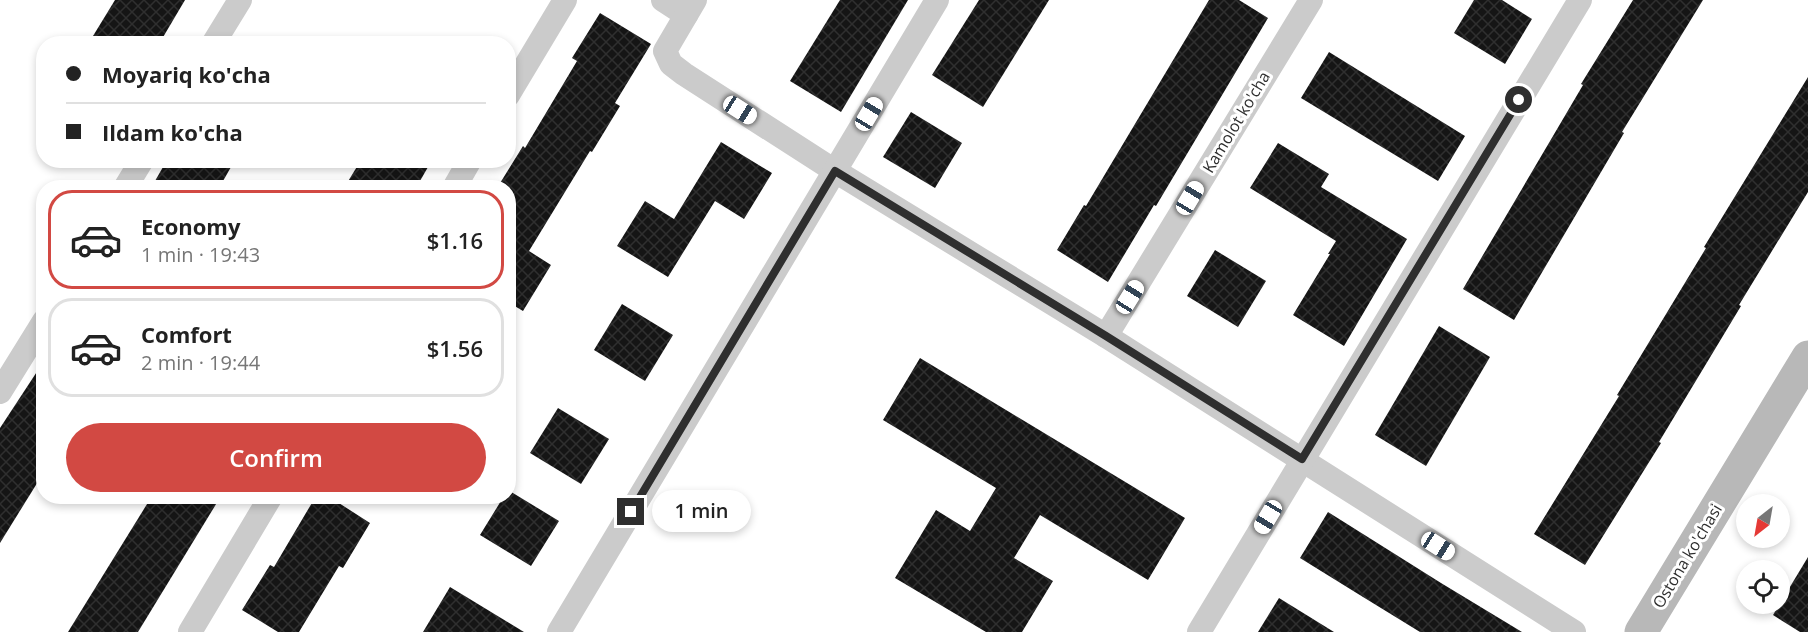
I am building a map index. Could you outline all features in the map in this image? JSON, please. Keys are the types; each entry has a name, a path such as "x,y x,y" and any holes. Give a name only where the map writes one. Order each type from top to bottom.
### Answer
{"street":[{"path":"218,36 240,0"},
{"path":"516,82 565,0"},
{"path":"663,0 691,7 665,51 671,64 684,74 835,171 1106,336 1574,632"},
{"path":"558,632 937,0"},
{"name":"Kamolot ko'cha","path":"1106,336 1311,0"},
{"path":"1199,632 1580,0"},
{"path":"0,392 36,334"},
{"name":"Ostona ko'chasi","path":"1641,632 1808,357"},
{"path":"190,632 266,504"}],"building":[{"path":"115,0 185,0 164,36 93,36"},
{"path":"840,0 908,0 841,112 790,81"},
{"path":"979,0 1049,0 983,107 932,75"},
{"path":"1209,0 1239,0 1268,18 1108,282 1057,250 1084,205 1086,206"},
{"path":"1474,0 1502,0 1532,19 1505,64 1454,33"},
{"path":"1633,0 1703,0 1622,132 1624,133 1514,320 1463,289 1583,85 1581,84"},
{"path":"600,13 651,44 615,103 620,106 529,251 551,265 523,311 516,307 516,180 502,180 509,168 516,168 516,157 523,146 525,148 577,61 572,58"},
{"path":"1329,52 1465,136 1438,181 1301,98"},
{"path":"1808,77 1808,192 1739,305 1741,306 1659,442 1661,443 1585,565 1534,534 1619,396 1617,395 1706,248 1704,247"},
{"path":"911,112 962,143 935,188 883,157"},
{"path":"721,142 772,173 744,219 715,201 668,277 617,246 645,201 674,219"},
{"path":"1278,143 1329,174 1321,187 1407,239 1344,346 1293,315 1336,241 1250,188"},
{"path":"162,168 230,168 224,180 156,180"},
{"path":"356,168 427,168 421,180 349,180"},
{"path":"1215,250 1266,281 1238,327 1187,296"},
{"path":"622,304 673,335 645,381 594,350"},
{"path":"1439,326 1490,357 1426,466 1375,435"},
{"path":"920,358 1185,518 1148,580 1040,515 1014,558 1053,581 1022,632 986,632 895,578 936,510 970,531 996,488 883,420"},
{"path":"36,373 36,485 0,543 0,428"},
{"path":"558,408 609,439 581,484 530,453"},
{"path":"516,495 559,521 531,566 480,535 499,504 516,504"},
{"path":"147,504 216,504 138,632 68,632"},
{"path":"311,504 340,504 370,523 343,568 339,566 299,632 278,632 242,610 270,565 274,567"},
{"path":"1328,512 1522,632 1420,632 1363,597 1300,558"},
{"path":"1808,557 1808,632 1800,632 1773,615 1790,614 1790,587"},
{"path":"450,587 524,632 423,632"},
{"path":"1279,598 1334,632 1258,632"}],"route":[{"path":"631,512 835,171 1106,336 1302,459 1519,100"}]}
